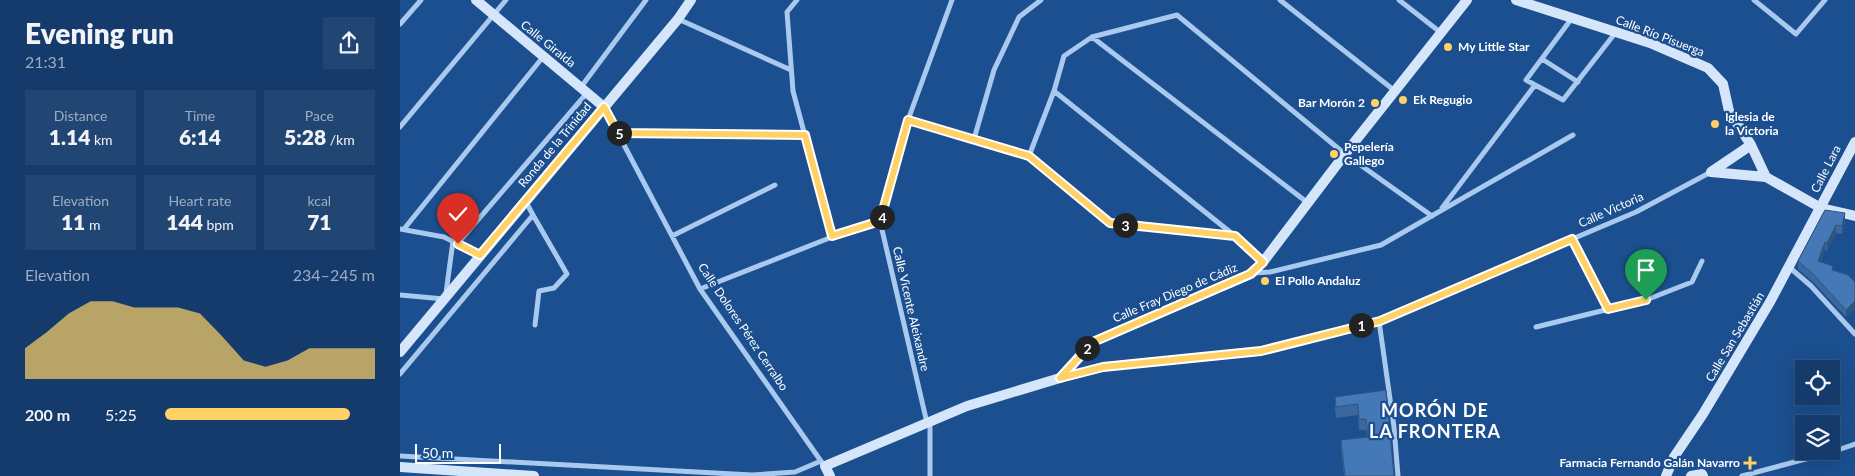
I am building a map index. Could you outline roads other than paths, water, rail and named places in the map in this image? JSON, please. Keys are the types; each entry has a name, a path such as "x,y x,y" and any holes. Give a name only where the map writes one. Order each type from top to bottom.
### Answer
{"street":[{"path":"400,24 421,0"},
{"name":"Calle Giralda","path":"476,0 604,107"},
{"path":"400,127 506,0"},
{"name":"Ronda de la Trinidad","path":"455,242 584,89 646,0"},
{"name":"Ronda de la Trinidad","path":"400,352 678,19 691,0"},
{"path":"797,0 787,12 793,91 832,236"},
{"name":"Calle Vicente Aleixandre","path":"930,476 929,422 880,221 908,120 952,0"},
{"path":"974,139 994,70 1019,17 1041,0"},
{"path":"1280,0 1394,92"},
{"path":"1400,0 1440,32"},
{"name":"Calle Fray Diego de Cádiz","path":"1060,378 1093,342 1250,274 1263,262 1440,32 1467,0"},
{"name":"Calle Río Pisuerga","path":"1516,0 1650,43 1708,68 1723,84 1729,111 1751,145 1766,177"},
{"path":"1754,0 1796,34 1825,0"},
{"path":"1029,156 1054,91 1064,56 1092,37 1177,15 1346,154 1432,216"},
{"path":"1572,18 1526,80 1563,100 1617,32"},
{"path":"678,19 791,70"},
{"path":"1092,37 1308,202"},
{"path":"480,255 444,237 402,229 544,57"},
{"path":"1542,59 1578,82"},
{"path":"1440,211 1535,85"},
{"path":"1054,91 1235,236 1263,262"},
{"name":"Calle Dolores Pérez Cerralbo","path":"604,107 700,289 830,476"},
{"path":"908,120 1029,156 1110,223 1235,236"},
{"path":"618,133 805,135"},
{"path":"1250,274 1270,272 1382,245 1572,136"},
{"name":"Calle Lara","path":"1820,208 1855,142"},
{"path":"1710,172 1751,145"},
{"path":"1710,172 1766,177 1820,208 1855,216"},
{"name":"Calle Victoria","path":"1060,378 1103,367 1261,351 1380,321 1636,212 1710,172"},
{"path":"672,236 775,185"},
{"path":"525,200 567,274 554,288 539,291 535,326"},
{"name":"Calle San Sebastián","path":"1666,476 1674,458 1726,377 1789,267 1820,208"},
{"path":"400,374 533,215"},
{"path":"700,289 832,236 880,221"},
{"path":"1572,239 1608,309"},
{"path":"400,295 445,298 455,242"},
{"path":"1536,327 1646,300 1692,282 1702,260"},
{"path":"1789,267 1812,286 1855,334"},
{"path":"1380,321 1394,427 1398,476"},
{"path":"400,456 752,475 795,472 823,464 967,406 1060,378"},
{"path":"1742,476 1855,444"},
{"path":"400,467 534,476"},
{"path":"1690,476 1702,474 1704,476"}],"place":[{"name":"My Little Star","path":"1448,47"},
{"name":"Ek Regugio","path":"1403,100"},
{"name":"Bar Morón 2","path":"1375,103"},
{"name":"Iglesia de la Victoria","path":"1715,124"},
{"name":"Pepelería Gallego","path":"1334,154"},
{"name":"El Pollo Andaluz","path":"1265,281"},
{"name":"Farmacia Fernando Galán Navarro","path":"1750,463"}],"district":[{"name":"MORÓN DE LA FRONTERA","path":"1435,421"}]}
